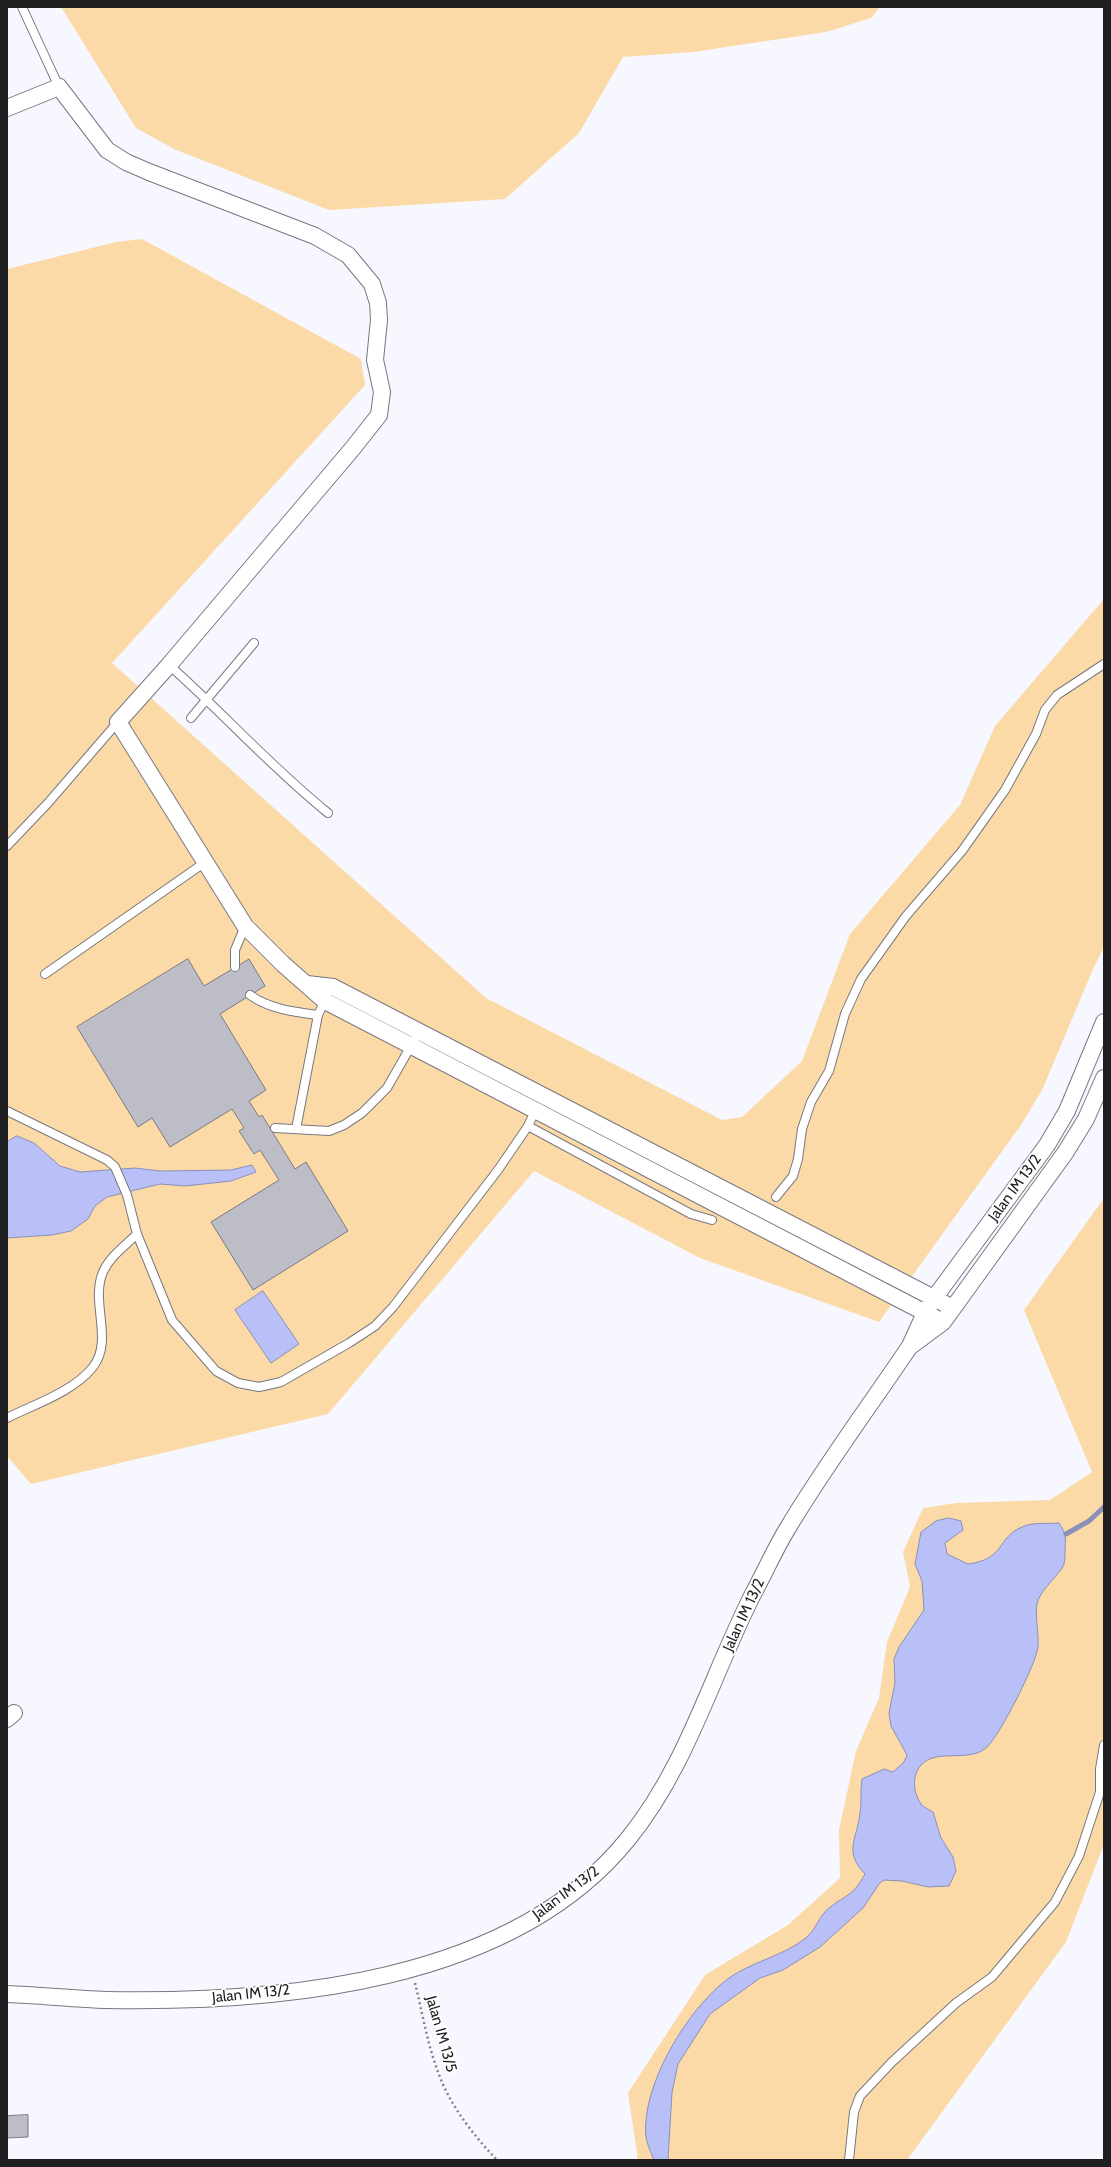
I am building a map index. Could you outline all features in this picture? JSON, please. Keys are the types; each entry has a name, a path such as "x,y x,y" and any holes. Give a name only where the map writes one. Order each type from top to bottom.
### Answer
{"street":[{"path":"7,108 59,87 90,130 107,150 126,162 148,172 315,236 348,255 372,284 378,303 379,320 375,360 382,392 379,415 353,448 168,666 118,722 204,863 245,926 283,964 325,1001 410,1045 631,1142 935,1297 953,1308"},
{"path":"306,984 333,987 419,1032 504,1085 535,1111 943,1322"},
{"name":"Jalan IM 13/2","path":"7,1994 104,2000 235,1998 370,1980 412,1969 508,1933 547,1911 592,1877 627,1841 655,1803 674,1769 752,1596 785,1532 910,1346 925,1313 935,1297 1047,1145 1067,1112 1104,1022"},
{"name":"Jalan IM 13/2","path":"910,1346 943,1322 1066,1152 1086,1119 1104,1078"},
{"path":"623,1156 631,1142"}],"lane":[{"path":"22,7 59,87"},
{"path":"191,718 254,643"},
{"path":"776,1197 793,1176 798,1159 802,1129 811,1102 828,1071 845,1014 862,979 906,916 962,850 1005,790 1036,734 1045,710 1057,695 1104,664"},
{"path":"168,666 207,699 284,776 328,813"},
{"path":"7,846 48,803 118,722"},
{"path":"45,974 204,863"},
{"path":"235,967 235,950 245,926"},
{"path":"296,1129 318,1015 333,987"},
{"path":"250,995 261,1003 295,1012 318,1015"},
{"path":"275,1128 329,1131 344,1125 362,1113 387,1088 410,1045 419,1032"},
{"path":"7,1111 107,1160 115,1168 127,1195 137,1234 172,1320 216,1371 238,1383 259,1387 281,1382 349,1344 379,1322 393,1307 493,1176 528,1126 535,1111"},
{"path":"528,1126 691,1214 712,1220"},
{"path":"7,1418 76,1384 93,1367 99,1356 102,1342 99,1292 102,1273 111,1258 137,1234"},
{"path":"849,2160 854,2112 860,2096 892,2062 956,2003 992,1977 1055,1902 1079,1856 1100,1792 1100,1769 1104,1745"}],"path":[{"name":"Jalan IM 13/5","path":"412,1969 437,2070 448,2094 479,2141 498,2160"}],"shaded area":[{"path":"61,7 880,7 871,18 826,32 693,52 623,57 579,133 505,199 329,210 174,149 136,128"},
{"path":"142,239 361,359 365,385 112,663 486,998 722,1120 742,1117 802,1061 850,934 960,805 995,726 1104,599 1104,947 1093,969 1043,1088 1021,1125 879,1322 700,1258 534,1171 328,1414 31,1484 7,1456 7,269 116,242"},
{"path":"1104,1198 1104,1844 1066,1942 907,2160 638,2160 628,2093 705,1975 788,1925 840,1878 839,1830 856,1751 879,1698 887,1642 910,1587 903,1552 923,1508 957,1503 1050,1500 1092,1472 1024,1310"}],"water":[{"path":"17,1136 34,1143 60,1166 80,1172 135,1168 160,1171 231,1170 252,1165 256,1172 231,1181 185,1186 160,1184 107,1197 95,1206 88,1219 71,1231 52,1235 7,1238 7,1142"},
{"path":"263,1291 299,1344 271,1363 235,1310"},
{"path":"949,1518 961,1521 963,1530 945,1543 947,1554 968,1564 989,1558 1008,1537 1026,1525 1059,1523 1065,1535 1064,1564 1046,1587 1037,1604 1036,1615 1038,1647 1036,1656 1000,1729 987,1747 979,1752 970,1755 941,1756 932,1758 924,1762 916,1773 914,1782 917,1796 922,1805 933,1812 941,1838 953,1857 956,1871 949,1886 928,1887 902,1881 884,1880 879,1884 863,1908 820,1947 783,1970 760,1978 710,2014 678,2064 672,2092 668,2160 654,2160 646,2137 646,2116 651,2094 659,2072 670,2049 683,2028 713,1991 729,1978 748,1967 779,1954 798,1944 807,1937 826,1911 853,1891 865,1874 858,1866 853,1852 853,1845 861,1809 862,1779 884,1769 893,1772 904,1762 907,1755 891,1726 889,1713 895,1683 894,1659 899,1647 924,1610 922,1581 915,1564 921,1532 936,1521"}],"building":[{"path":"188,959 204,986 249,959 265,986 220,1014 266,1090 249,1101 259,1117 262,1115 295,1169 306,1162 348,1231 253,1290 211,1222 279,1180 260,1150 254,1154 239,1131 244,1128 232,1109 170,1147 152,1118 138,1127 77,1027"},
{"path":"28,2115 28,2137 7,2138 7,2116"}],"waterway":[{"path":"1066,1534 1089,1521 1104,1507"}]}
